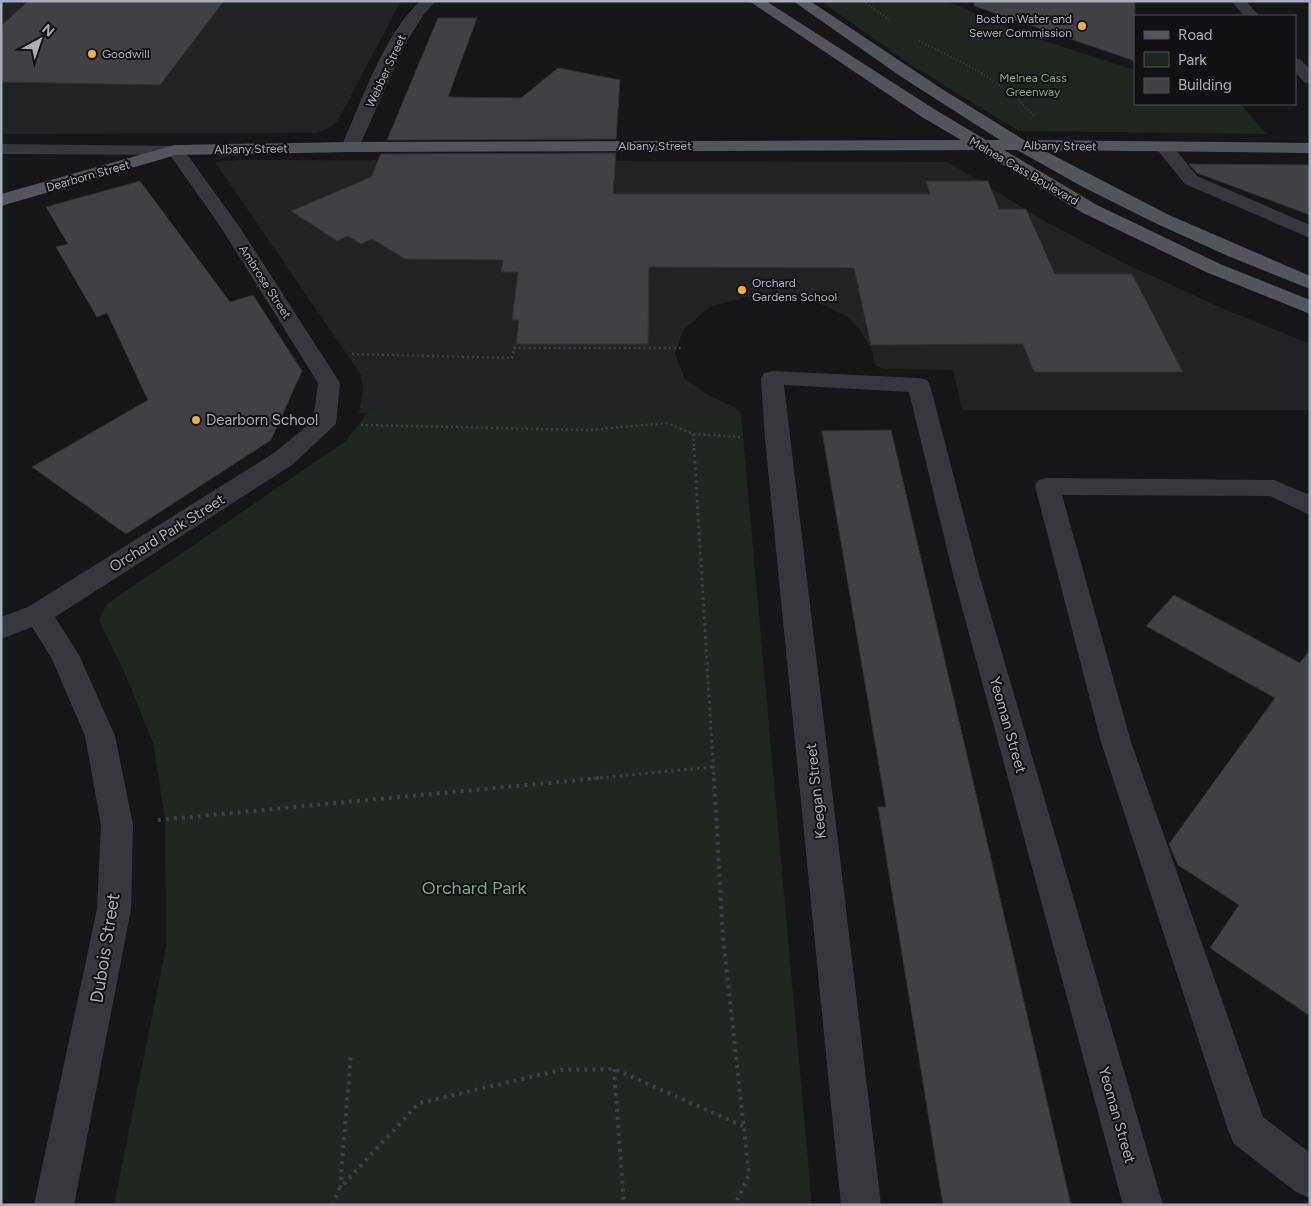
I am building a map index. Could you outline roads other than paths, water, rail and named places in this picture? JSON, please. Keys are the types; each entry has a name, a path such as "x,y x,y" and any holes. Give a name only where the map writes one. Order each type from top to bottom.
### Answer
{"main road":[{"name":"Melnea Cass Boulevard","path":"756,1 868,76 1074,200 1138,234 1213,268 1310,308"},
{"name":"Melnea Cass Boulevard","path":"800,1 919,82 1021,145 1150,214 1310,283"},
{"name":"Albany Street","path":"175,150 350,147 981,145 1310,148"},
{"name":"Dearborn Street","path":"1,200 175,150"}],"street":[{"name":"Webber Street","path":"350,147 405,30 423,5 430,1"},
{"path":"1238,1 1251,15"},
{"path":"1296,64 1310,79"},
{"path":"1164,147 1191,180 1310,232"},
{"name":"Albany Street","path":"1,149 175,150"},
{"name":"Ambrose Street","path":"175,150 231,229 330,383 324,424"},
{"name":"Keegan Street","path":"772,378 776,439 862,1205"},
{"name":"Yeoman Street","path":"772,378 919,385 967,578 1143,1205"},
{"name":"Orchard Park Street","path":"1,628 38,614 284,459 324,424"},
{"path":"1310,506 1274,488 1047,486 1116,742 1248,1130 1310,1178"},
{"name":"Dubois Street","path":"38,614 65,655 100,736 117,825 114,909 54,1205"}],"place":[{"name":"Boston Water and Sewer Commission","path":"1082,26"},
{"name":"Goodwill","path":"92,54"},
{"name":"Orchard Gardens School","path":"742,290"},
{"name":"Dearborn School","path":"196,420"}],"park label":[{"name":"Melnea Cass Greenway","path":"1033,85"},
{"name":"Orchard Park","path":"474,888"}]}
